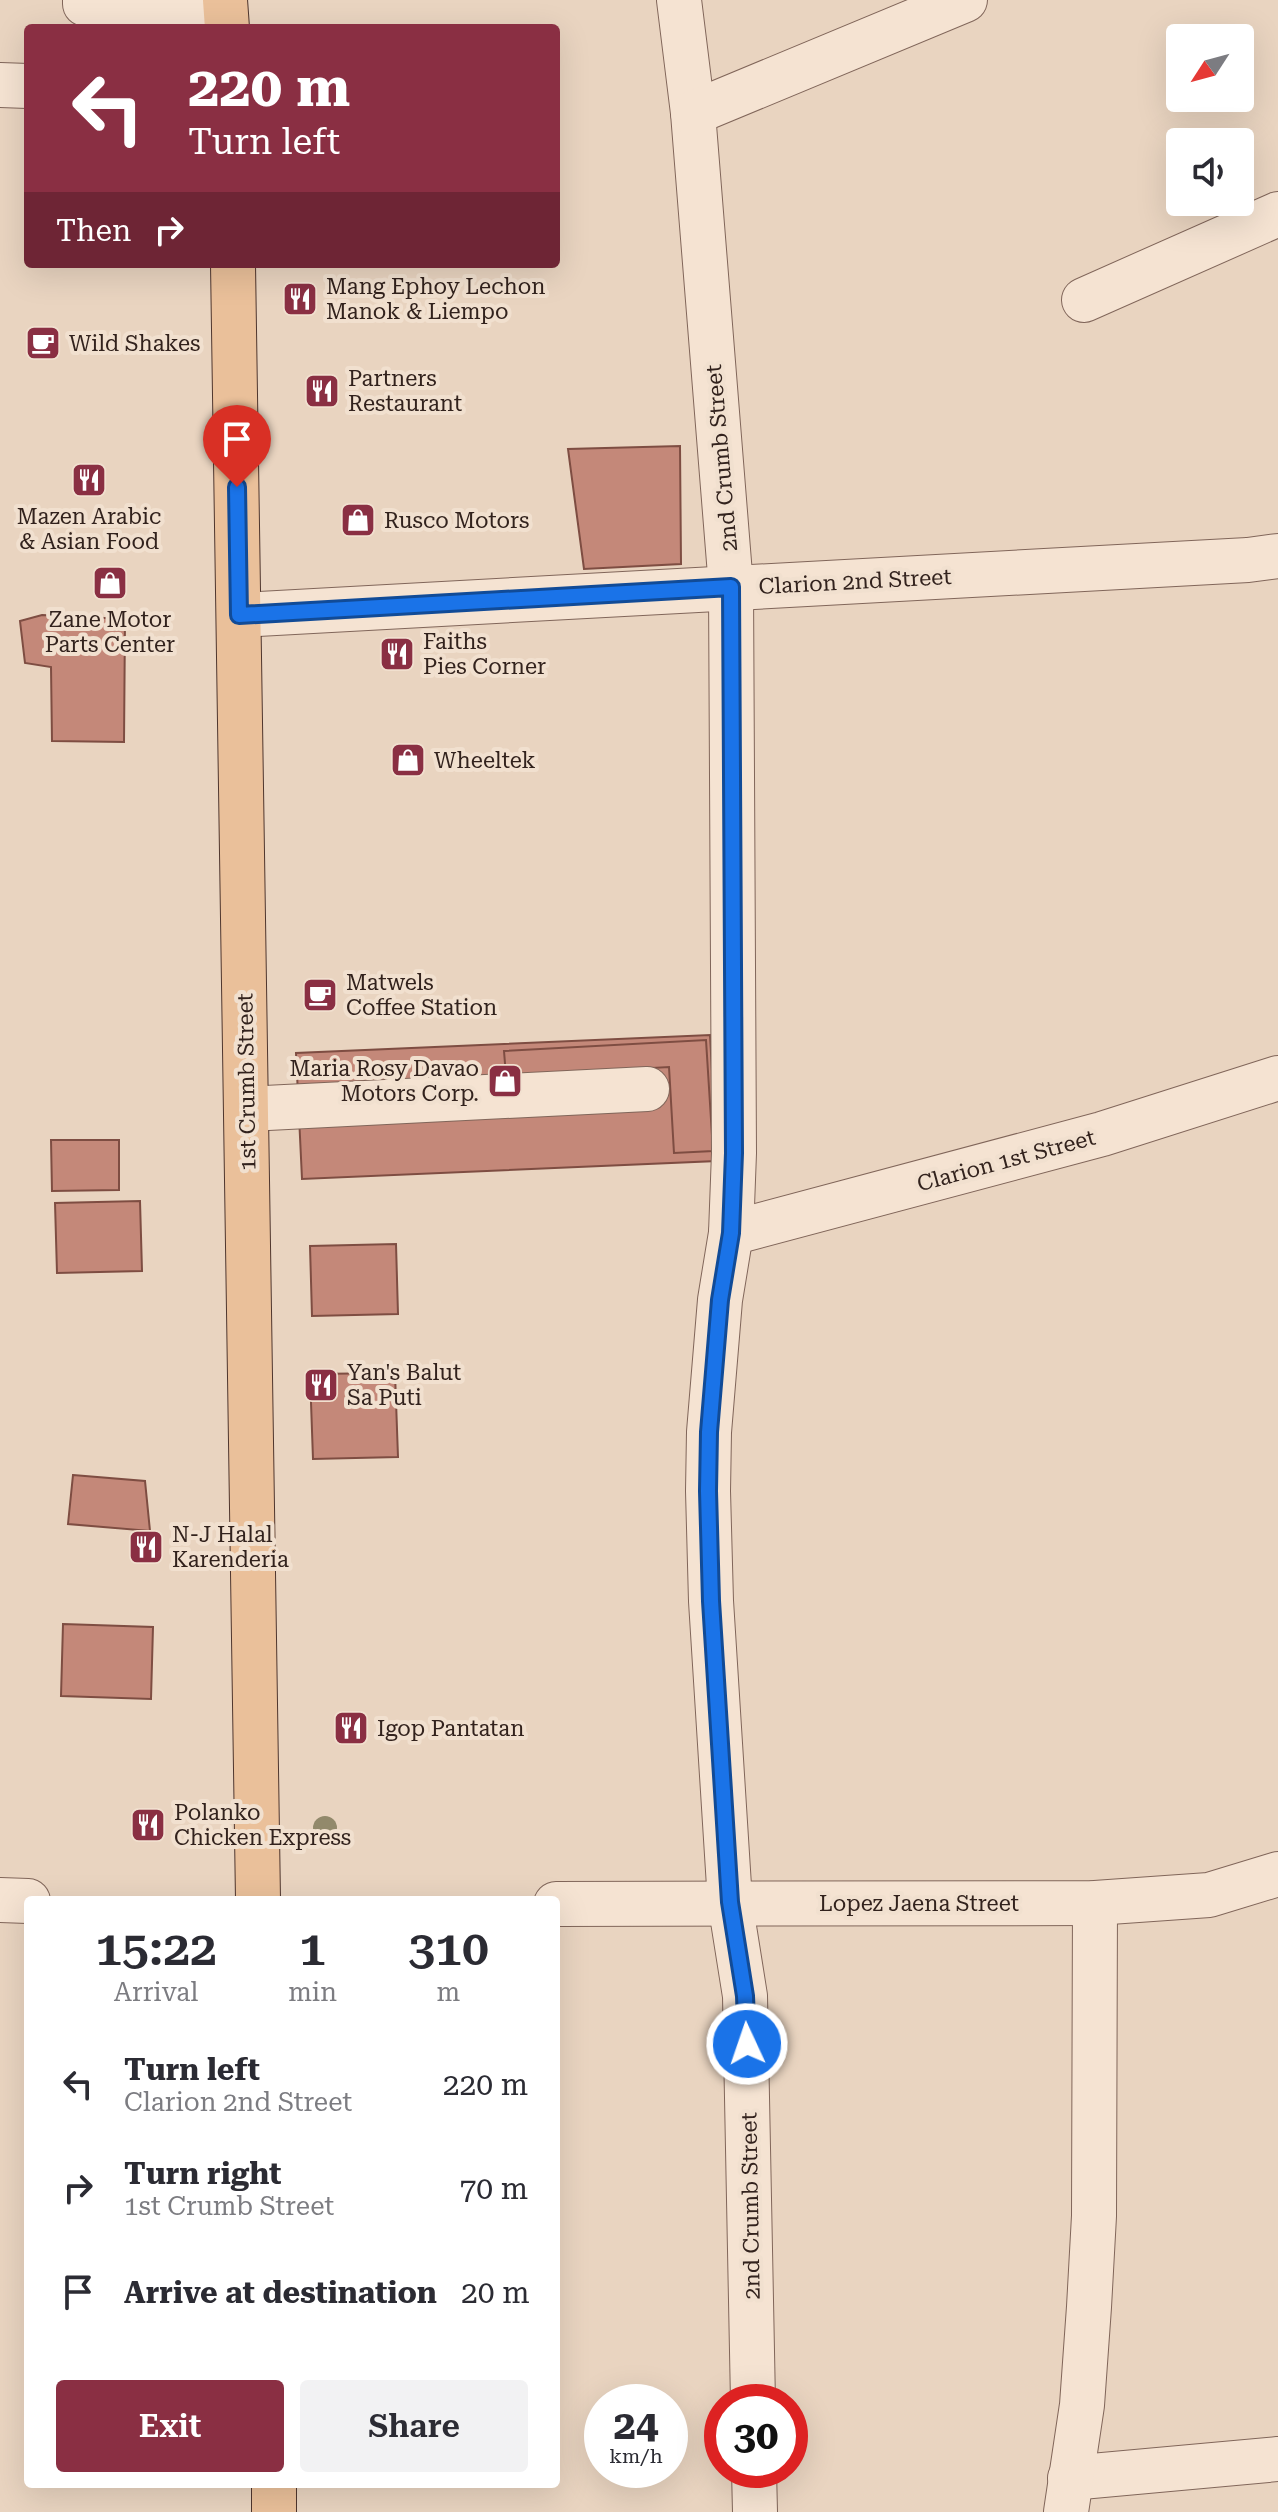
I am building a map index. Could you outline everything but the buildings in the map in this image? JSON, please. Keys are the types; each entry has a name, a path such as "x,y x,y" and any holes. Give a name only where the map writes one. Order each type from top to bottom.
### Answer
{"main road":[{"name":"1st Crumb Street","path":"233,268 258,1896"},
{"path":"274,2488 274,2512"}],"street":[{"name":"2nd Crumb Street","path":"679,0 693,113 731,587 734,1121 731,1233 720,1300 709,1432 708,1491 711,1601 730,1902 745,1996 753,2384"},
{"path":"693,113 965,0"},
{"path":"85,11 226,10"},
{"path":"0,85 24,86"},
{"path":"1084,300 1278,214"},
{"name":"Clarion 2nd Street","path":"239,615 1278,556"},
{"name":"Clarion 1st Street","path":"731,1233 1102,1134 1278,1078"},
{"path":"246,1109 647,1089"},
{"name":"Lopez Jaena Street","path":"560,1904 1095,1903 1209,1895 1278,1874"},
{"path":"0,1900 24,1901"},
{"path":"1095,1903 1094,2216 1082,2405 1068,2495 1278,2459"},
{"path":"754,2488 755,2512"}],"place":[{"name":"Mang Ephoy Lechon Manok & Liempo","path":"300,299"},
{"name":"Wild Shakes","path":"43,343"},
{"name":"Partners Restaurant","path":"322,391"},
{"name":"Mazen Arabic & Asian Food","path":"89,480"},
{"name":"Rusco Motors","path":"358,520"},
{"name":"Zane Motor Parts Center","path":"110,583"},
{"name":"Faiths Pies Corner","path":"397,654"},
{"name":"Wheeltek","path":"408,760"},
{"name":"Matwels Coffee Station","path":"320,995"},
{"name":"Maria Rosy Davao Motors Corp.","path":"505,1081"},
{"name":"Yan's Balut Sa Puti","path":"321,1385"},
{"name":"N-J Halal Karenderia","path":"146,1547"},
{"name":"Igop Pantatan","path":"351,1728"},
{"name":"Polanko Chicken Express","path":"148,1825"}],"route":[{"path":"237,487 239,615 731,587 734,1153 731,1233 720,1300 709,1432 708,1491 711,1601 730,1902 745,1996 747,2044"}]}
